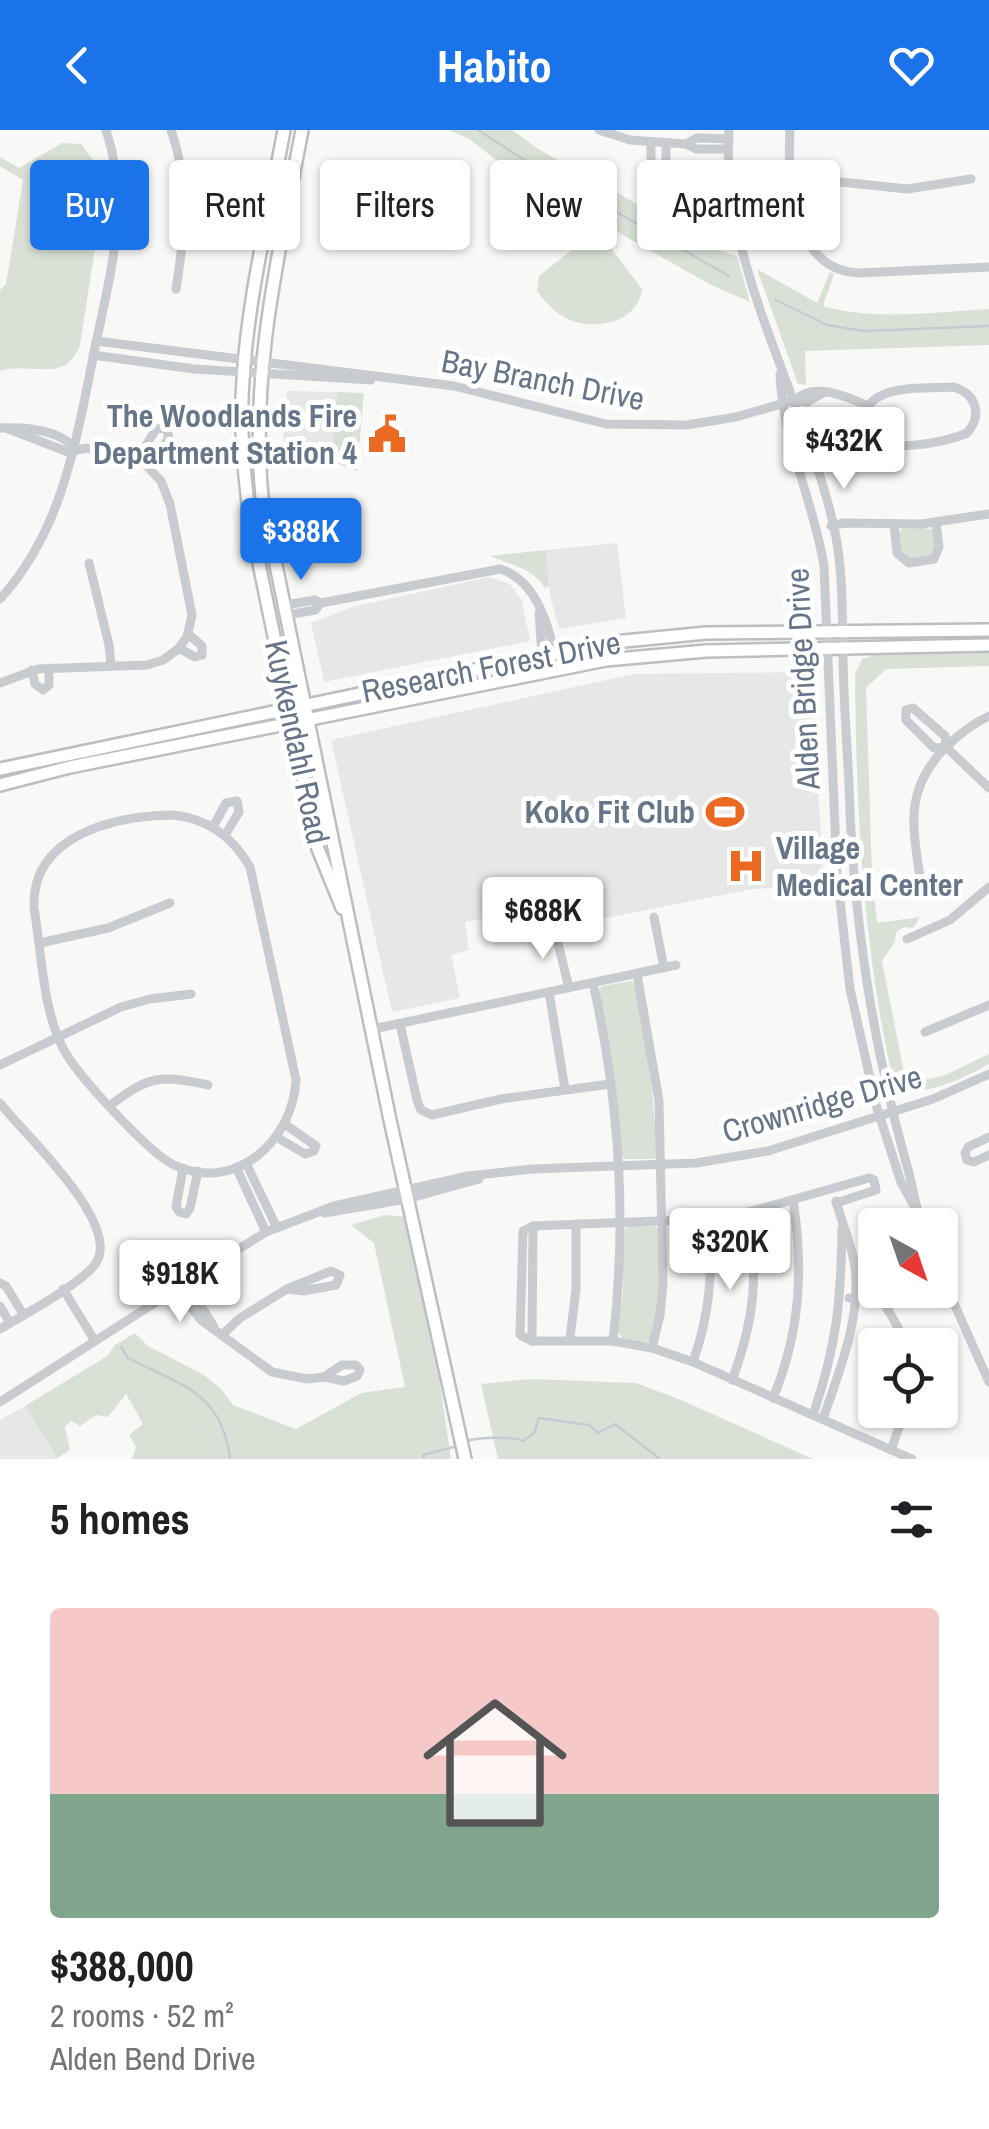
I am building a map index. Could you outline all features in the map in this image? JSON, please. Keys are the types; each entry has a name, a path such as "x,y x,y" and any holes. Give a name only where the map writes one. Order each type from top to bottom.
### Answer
{"main road":[{"name":"Kuykendahl Road","path":"302,130 261,369 257,418 261,480 283,610 465,1459"},
{"name":"Kuykendahl Road","path":"279,160 284,133"},
{"name":"Kuykendahl Road","path":"262,250 244,367 243,472 318,849 353,935"},
{"path":"262,250 279,251"},
{"name":"Research Forest Drive","path":"0,768 592,645 706,633 989,630"},
{"path":"544,670 557,658 592,645"},
{"name":"Research Forest Drive","path":"0,785 544,670 654,654 989,645"},
{"path":"508,678 518,670 546,662 548,652"}],"street":[{"path":"171,130 182,167 186,205 176,289"},
{"path":"598,130 618,138 651,143 729,139"},
{"path":"790,130 792,160"},
{"path":"0,599 38,549 62,493 75,448 118,222 117,176 109,131"},
{"name":"Alden Bridge Drive","path":"729,139 731,190 740,234 780,371 795,400 834,531 858,927 892,1112 918,1208"},
{"path":"651,143 651,160 659,166 666,160 666,143"},
{"path":"840,183 907,189 971,179"},
{"path":"813,250 833,268 859,273 989,267"},
{"name":"Bay Branch Drive","path":"96,341 244,367"},
{"name":"Bay Branch Drive","path":"93,356 454,386 582,420 634,426 708,422 795,400 806,402 823,393 868,406"},
{"name":"Alden Bridge Drive","path":"780,371 782,404 819,534 828,630 837,874 850,988 880,1116 901,1182 914,1208"},
{"path":"954,388 967,393 976,408 967,433 946,440 902,445 872,440 864,426 868,406 890,391 954,388"},
{"path":"0,683 32,670 154,663 179,649 188,634 191,607 170,504 165,488 151,468 137,460 75,448 68,440 26,427 3,428"},
{"path":"137,460 156,429 166,428 169,437 151,468"},
{"path":"819,534 862,525 936,523 989,514"},
{"path":"894,524 896,553 908,564 934,559 939,547 936,523"},
{"path":"89,563 111,665"},
{"path":"283,610 291,604 315,600 320,603 500,570 528,586 549,626 548,652"},
{"path":"179,649 194,658 202,655 202,646 188,634"},
{"path":"32,670 34,684 44,690 49,684 48,668"},
{"path":"946,748 934,748 906,720 906,710 918,710 945,736 946,748 989,788"},
{"path":"921,885 913,808 920,782 966,728 989,716"},
{"path":"213,827 226,804 237,801 240,812 225,835"},
{"path":"164,815 192,818 213,827 244,858 256,882 295,1068 295,1100 286,1126 264,1152 241,1165 198,1171 183,1168 151,1150 73,1065 58,1037 34,908 36,884 51,855 70,838 97,828 164,815"},
{"path":"907,938 950,920 989,887"},
{"path":"40,943 108,928 170,903"},
{"path":"654,916 664,968"},
{"path":"554,927 569,988"},
{"path":"373,1030 676,966"},
{"path":"637,974 660,1102 662,1301 652,1348"},
{"path":"593,983 610,1084 618,1166 619,1291 613,1341"},
{"path":"548,992 565,1089"},
{"path":"0,1065 129,1004 191,994"},
{"path":"925,1032 989,1005"},
{"path":"400,1024 417,1100 422,1110 432,1115 610,1084"},
{"name":"Crownridge Drive","path":"0,1402 271,1230 321,1213 521,1170 662,1166 768,1150 949,1094 989,1074"},
{"path":"111,1105 138,1085 154,1079 174,1078 208,1085"},
{"path":"0,1103 76,1193 98,1231 105,1256 63,1289 0,1329"},
{"path":"278,1138 305,1154 314,1151 312,1142 286,1126"},
{"path":"989,1136 968,1147 965,1156 974,1162 989,1155"},
{"path":"241,1165 271,1230"},
{"path":"183,1168 176,1207 186,1214 198,1171"},
{"path":"836,1203 871,1193 876,1184 869,1178 749,1212 708,1218 533,1226 523,1231 520,1335 532,1340 570,1338 652,1348 693,1362 912,1459"},
{"path":"818,1417 844,1357 854,1298 854,1264 834,1188"},
{"path":"772,1398 790,1350 799,1300 800,1246 793,1200"},
{"path":"732,1380 750,1326 756,1283 749,1212"},
{"path":"693,1362 710,1295 712,1256 708,1218"},
{"path":"570,1338 576,1289 576,1224"},
{"path":"818,1417 842,1297 842,1226"},
{"path":"218,1333 287,1289 331,1271 340,1275 340,1281 330,1286 303,1292 287,1289"},
{"path":"186,1282 218,1333"},
{"path":"0,1283 6,1286 23,1314"},
{"path":"176,1288 196,1314 272,1372 298,1379 324,1377"},
{"path":"63,1289 95,1341"},
{"path":"842,1297 884,1303 898,1328"},
{"path":"0,1306 10,1323"},
{"path":"956,1308 989,1382"},
{"path":"891,1450 899,1428"}],"shaded area":[{"path":"449,130 512,130 558,160 496,160 469,139"},
{"path":"62,143 81,144 93,160 33,160"},
{"path":"0,157 19,168 30,162 30,250 95,250 80,345 74,357 57,368 0,371 0,290 6,284 23,180 0,166"},
{"path":"617,193 637,204 637,243 617,232"},
{"path":"572,250 612,250 642,289 639,301 623,317 589,324 566,318 550,306 537,291 539,276"},
{"path":"649,250 719,250 737,256 750,302"},
{"path":"757,269 817,303 830,272 834,274 823,306 843,311 905,314 989,309 989,345 805,351 806,385 798,384"},
{"path":"287,391 337,392 331,461 285,469"},
{"path":"337,392 364,393 357,471 331,461"},
{"path":"904,527 933,529 936,549 932,557 909,560 900,551 898,533"},
{"path":"617,543 626,618 559,629 550,595 546,550"},
{"path":"546,550 549,586 545,588 527,571 490,556"},
{"path":"489,577 510,584 522,601 530,641 324,682 311,623 352,607"},
{"path":"989,651 989,666 886,669 866,688 877,923 920,917 913,928 904,927 896,932 895,942 882,961 906,1083 943,1076 989,1054 989,1064 958,1079 926,1090 903,1092 894,1085 868,932 857,778 855,674 862,659 881,653"},
{"path":"811,672 824,885 753,889 606,918 584,919 544,907 465,922 469,950 451,955 460,998 392,1012 331,740 634,674"},
{"path":"632,981 636,985 649,1057 658,1157 654,1159 624,1159 621,1155 613,1066 598,991 602,986"},
{"path":"385,1215 406,1217 437,1364 451,1459 132,1459 136,1447 129,1435 143,1424 126,1394 108,1417 96,1415 80,1426 71,1421 65,1427 70,1450 57,1458 25,1406 107,1356 115,1345 135,1333 148,1346 204,1375 233,1405 296,1429 361,1393 405,1387 374,1243 351,1225"},
{"path":"628,1226 655,1226 661,1233 660,1294 651,1340 646,1342 622,1338 618,1332 623,1232"},
{"path":"531,1379 636,1383 813,1459 498,1459 481,1384"},
{"path":"25,1406 58,1459 0,1459 0,1420"}],"waterway":[{"path":"478,130 729,276"},
{"path":"776,300 827,325 864,331 989,326"},
{"path":"121,1347 128,1358 181,1384 208,1405 218,1419 230,1459"},
{"path":"464,1442 494,1438 523,1441 534,1433 539,1418 589,1425 598,1433 615,1424 660,1459"},
{"path":"424,1459 423,1455 457,1446"}],"place":[{"name":"The Woodlands Fire Department Station 4","path":"387,434"},
{"name":"Koko Fit Club","path":"725,812"},
{"name":"Village Medical Center","path":"746,866"}]}
